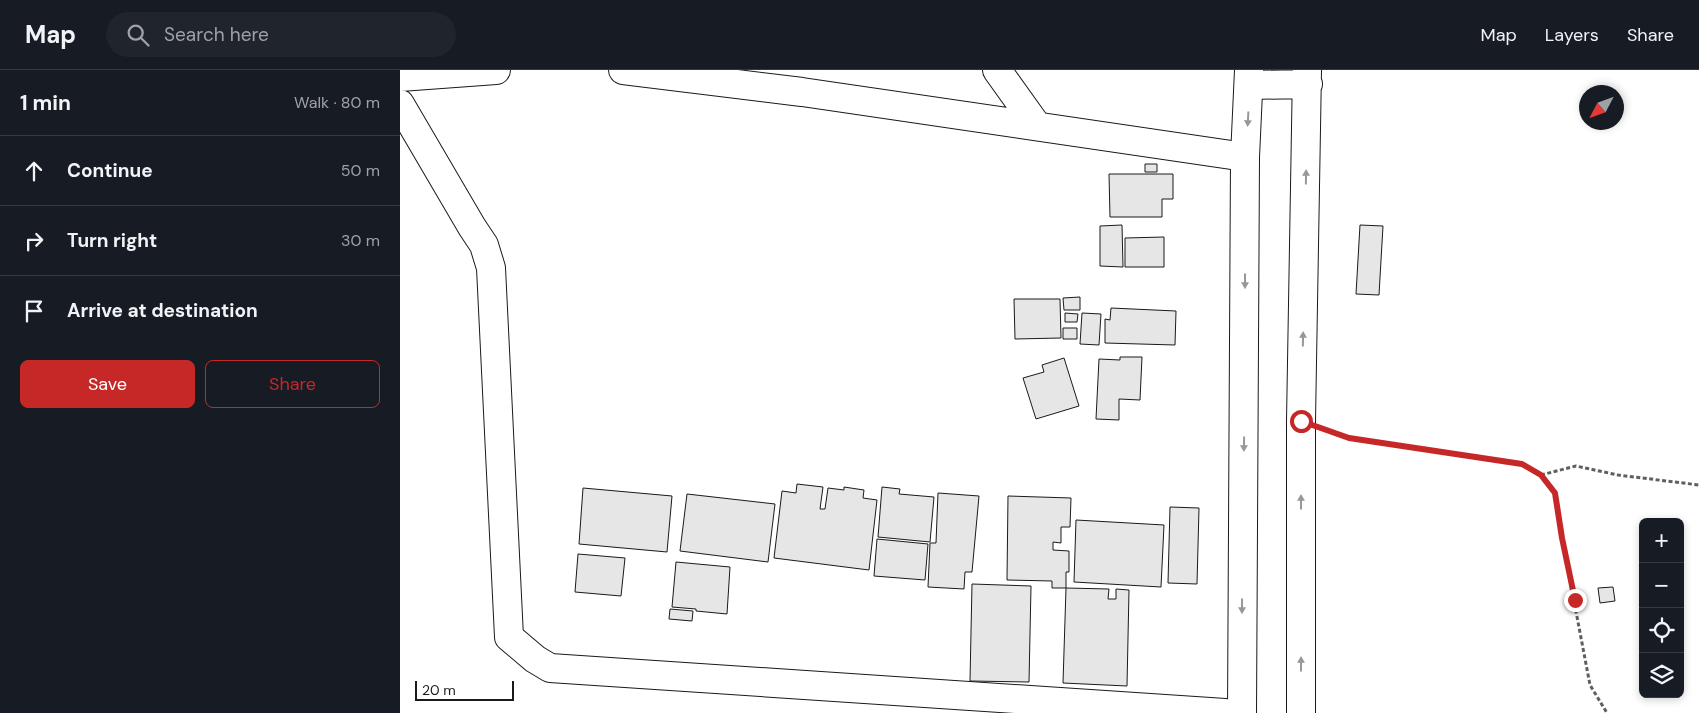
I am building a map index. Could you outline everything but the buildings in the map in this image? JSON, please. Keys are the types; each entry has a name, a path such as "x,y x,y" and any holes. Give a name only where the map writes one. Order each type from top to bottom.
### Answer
{"street":[{"path":"413,74 496,70"},
{"path":"623,70 802,92 1245,157"},
{"path":"997,70 1037,126"},
{"path":"1242,713 1245,157 1249,78 1308,77 1301,421 1301,713"},
{"path":"400,104 472,228 484,245 491,268 509,636 535,659 550,668 1225,713"}],"path":[{"path":"1301,421 1349,438 1522,464 1541,475 1555,493 1590,685 1607,713"},
{"path":"1541,475 1576,466 1618,475 1699,485"}],"route":[{"path":"1301,421 1349,438 1522,464 1541,475 1555,493 1575,600"}]}
